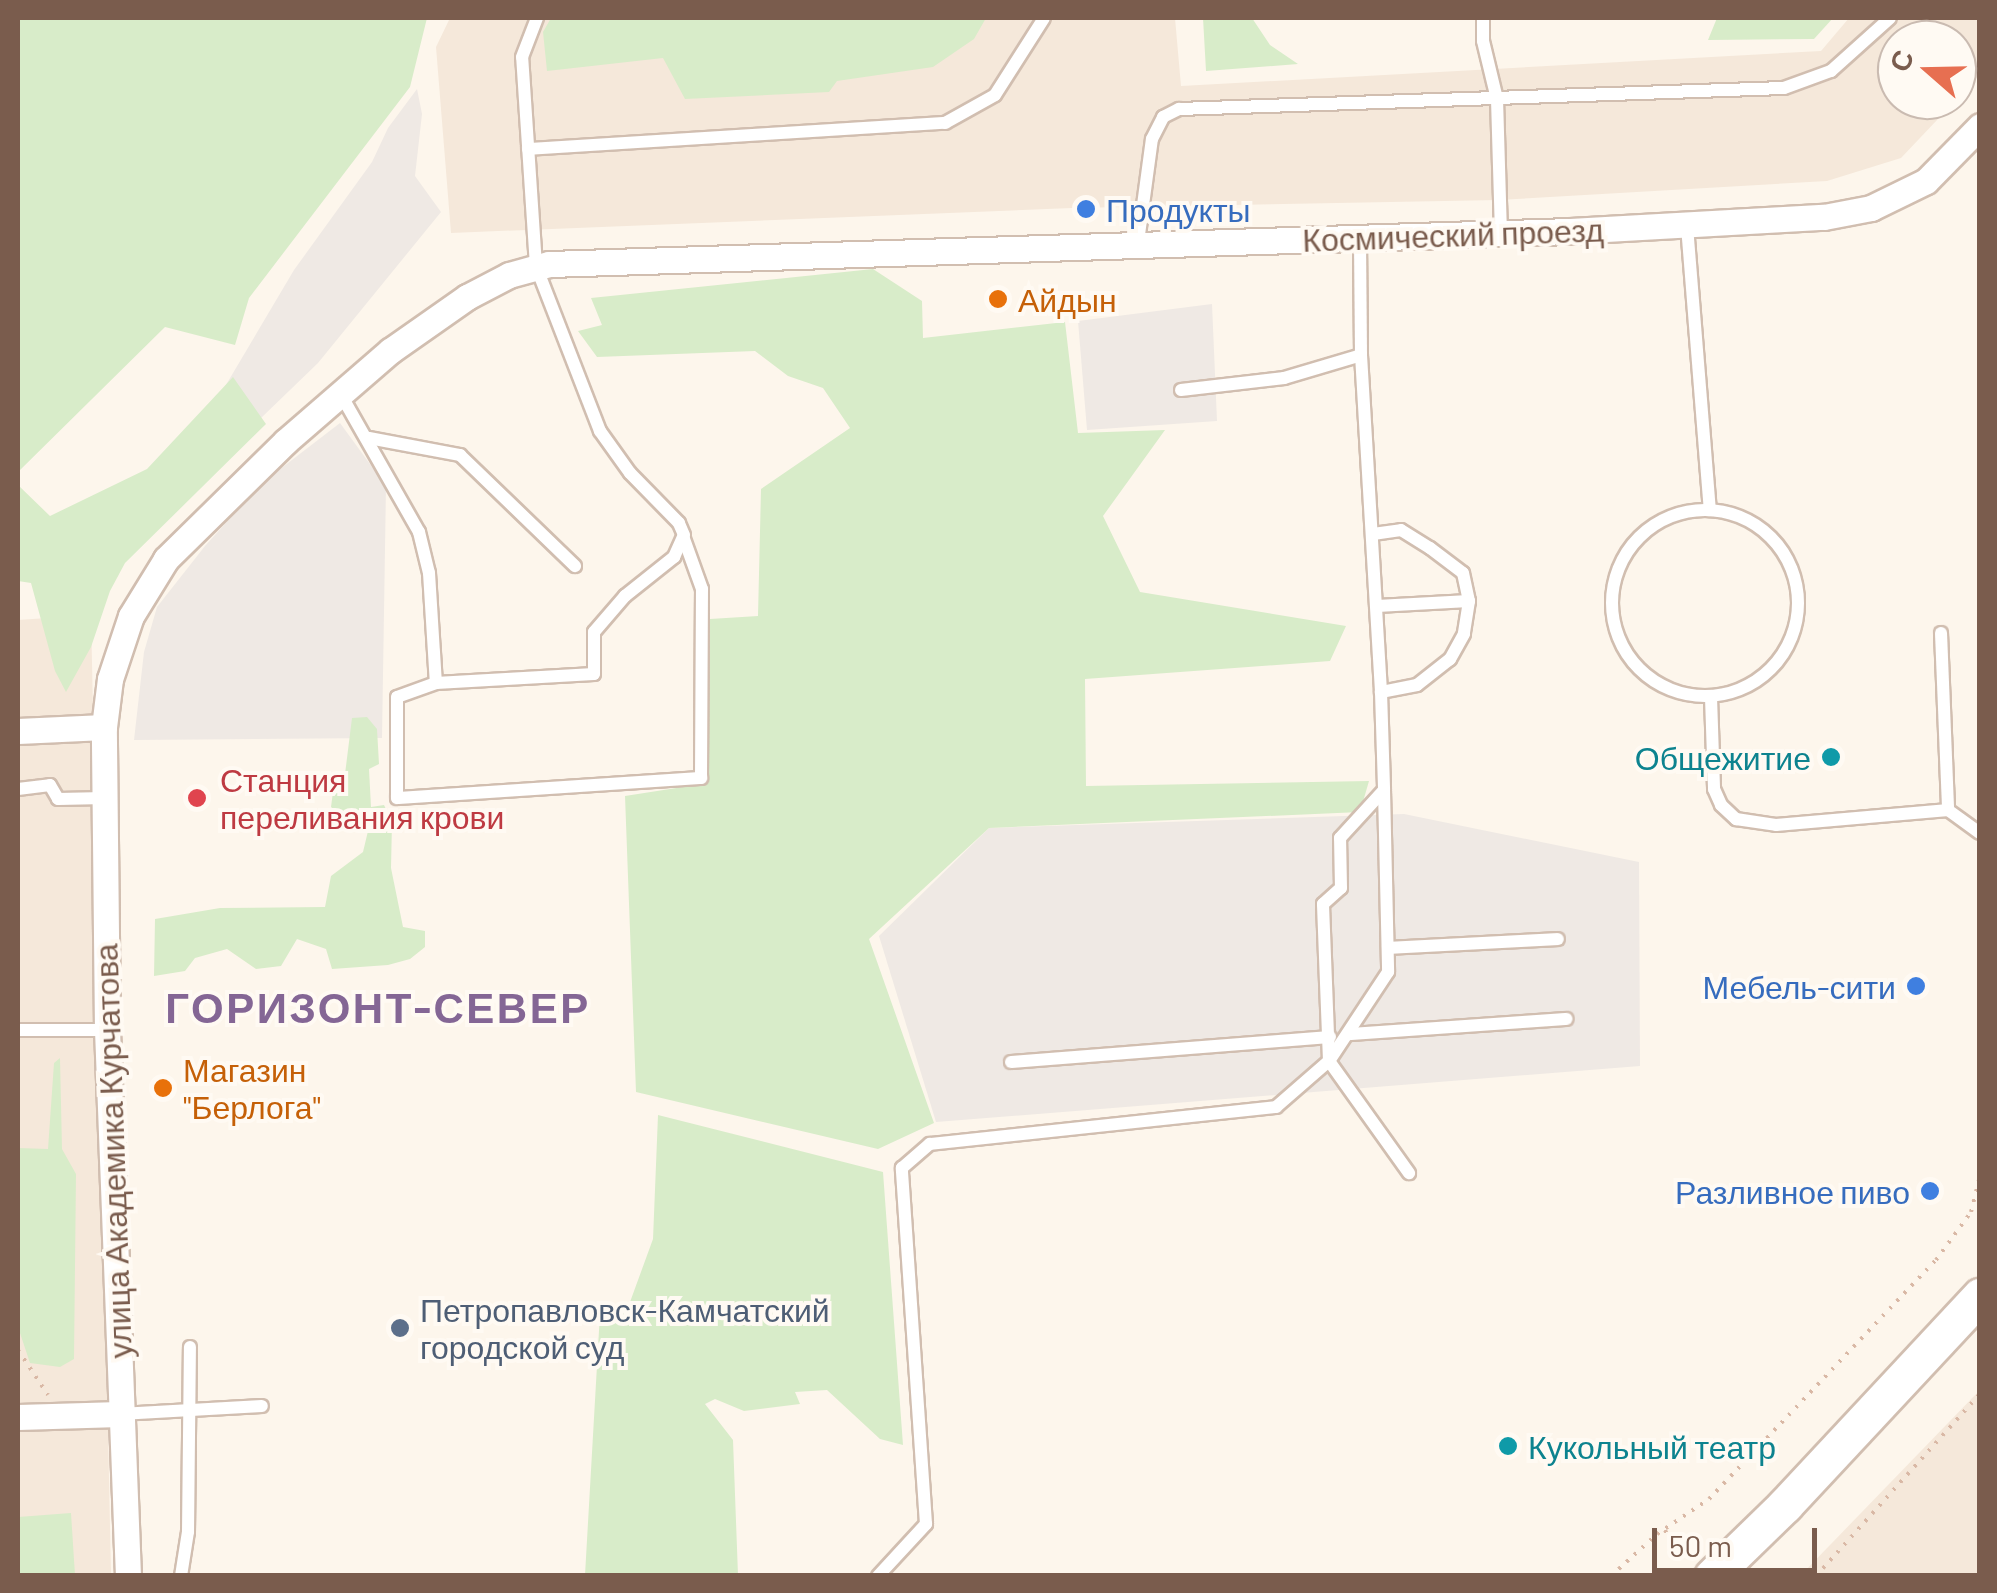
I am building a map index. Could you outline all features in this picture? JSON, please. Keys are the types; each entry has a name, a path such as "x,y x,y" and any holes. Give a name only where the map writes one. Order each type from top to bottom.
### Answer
{"main road":[{"path":"1706,1563 1785,1505 1980,1296"}],"street":[{"name":"Космический проезд","path":"536,266 1138,242 1687,226 1824,217 1870,208 1942,169 1980,126"},
{"name":"улица Академика Курчатова","path":"128,1576 106,1030 104,727 122,637 157,571 203,520 340,393 448,309 536,266"},
{"path":"18,732 104,727"},
{"path":"18,1417 120,1414"}],"lane":[{"path":"536,18 522,58 536,266 600,431 630,474 679,524 702,589 701,778 397,798 396,697 436,683 594,674 594,632 625,596 667,564 684,539"},
{"path":"528,149 945,123 995,95 1044,18"},
{"path":"1483,18 1483,41 1497,99 1502,232"},
{"path":"1138,242 1152,139 1163,117 1179,109 1784,88 1831,71 1890,18"},
{"path":"1687,226 1710,510"},
{"path":"878,1576 926,1524 902,1168 930,1144 1276,1108 1329,1062 1388,972 1381,692 1362,354 1360,238"},
{"path":"1181,390 1284,378 1362,354"},
{"path":"340,393 369,438 422,542 429,573 436,683"},
{"path":"369,438 460,455 574,566"},
{"path":"1710,510 1741,517 1767,533 1787,558 1798,587 1798,618 1788,648 1755,681 1712,697 1681,694 1654,682 1631,661 1617,634 1612,604 1616,574 1630,547 1652,526 1680,513 1710,510"},
{"path":"1373,534 1401,530 1430,548 1463,573 1469,601 1464,634 1450,659 1417,684 1381,692"},
{"path":"1377,606 1469,601"},
{"path":"1942,634 1948,810"},
{"path":"1712,697 1714,788 1721,805 1736,819 1776,825 1948,810 1980,833"},
{"path":"18,788 50,785 58,799 105,798"},
{"path":"1384,790 1340,838 1340,888 1323,904 1329,1062 1409,1173"},
{"path":"1388,948 1558,939"},
{"path":"1350,1034 1566,1019"},
{"path":"18,1030 106,1030"},
{"path":"1011,1062 1330,1037"},
{"path":"181,1576 188,1532 190,1347"},
{"path":"120,1414 262,1406"}],"path":[{"path":"1611,1576 1658,1534 1709,1499 1936,1260 1972,1212 1980,1176"},
{"path":"18,1350 62,1415"},
{"path":"1816,1576 1980,1394"},
{"path":"1665,1530 1675,1551 1706,1563"}],"shaded area":[{"path":"450,18 1175,18 1181,86 1821,51 1849,18 1980,18 1977,77 1977,20 1877,20 1877,120 1937,120 1901,158 1827,181 1498,200 1072,208 451,233 436,47"},
{"path":"417,89 422,114 415,176 441,212 318,363 177,499 166,486 294,270 372,162 388,128"},
{"path":"1212,304 1217,421 1087,430 1078,321"},
{"path":"340,423 386,486 382,738 134,740 144,652 157,607 262,483"},
{"path":"91,615 111,1575 18,1576 18,620"},
{"path":"1404,814 1639,862 1640,1066 936,1122 879,936 989,828"},
{"path":"1979,1391 1979,1575 1801,1575"}],"green space":[{"path":"18,18 427,18 410,87 249,298 235,345 165,327 18,472"},
{"path":"551,18 986,18 974,39 933,67 837,81 829,92 685,99 663,58 547,71 543,32"},
{"path":"1203,18 1252,18 1270,45 1298,64 1206,71"},
{"path":"1717,18 1833,18 1814,39 1708,40"},
{"path":"873,269 922,301 923,338 1065,322 1078,433 1165,430 1103,516 1140,592 1346,626 1330,661 1085,679 1086,786 1369,781 1360,812 989,828 869,939 934,1123 878,1149 636,1092 625,796 702,784 710,619 758,616 761,489 850,428 823,388 788,376 755,351 597,357 578,331 602,325 591,298"},
{"path":"233,377 266,424 125,563 110,591 91,647 66,692 55,671 31,583 18,581 18,485 50,516 147,469"},
{"path":"367,717 377,729 379,764 369,769 371,807 384,805 392,822 391,868 403,927 425,931 425,947 410,959 388,965 332,969 326,949 297,939 281,966 256,969 227,949 195,958 185,971 154,976 155,919 220,908 325,907 331,876 363,852 368,831 341,829 340,815 331,807 334,784 344,782 352,718"},
{"path":"60,1058 62,1149 76,1174 74,1359 60,1367 30,1363 18,1327 18,1148 48,1149 54,1063"},
{"path":"658,1115 883,1172 903,1445 880,1439 827,1390 795,1392 800,1404 744,1411 715,1399 705,1404 733,1440 738,1575 585,1575 600,1313 626,1313 653,1239"},
{"path":"71,1513 75,1575 18,1575 18,1517"}],"place":[{"name":"Продукты","path":"1086,209"},
{"name":"Айдын","path":"998,299"},
{"name":"Общежитие","path":"1831,757"},
{"name":"Станция переливания крови","path":"197,798"},
{"name":"Мебель-сити","path":"1916,986"},
{"name":"Магазин \"Берлога\"","path":"163,1088"},
{"name":"Разливное пиво","path":"1930,1191"},
{"name":"Петропавловск-Камчатский городской суд","path":"400,1328"},
{"name":"Кукольный театр","path":"1508,1446"}],"district":[{"name":"ГОРИЗОНТ-СЕВЕР","path":"378,1006"}]}
